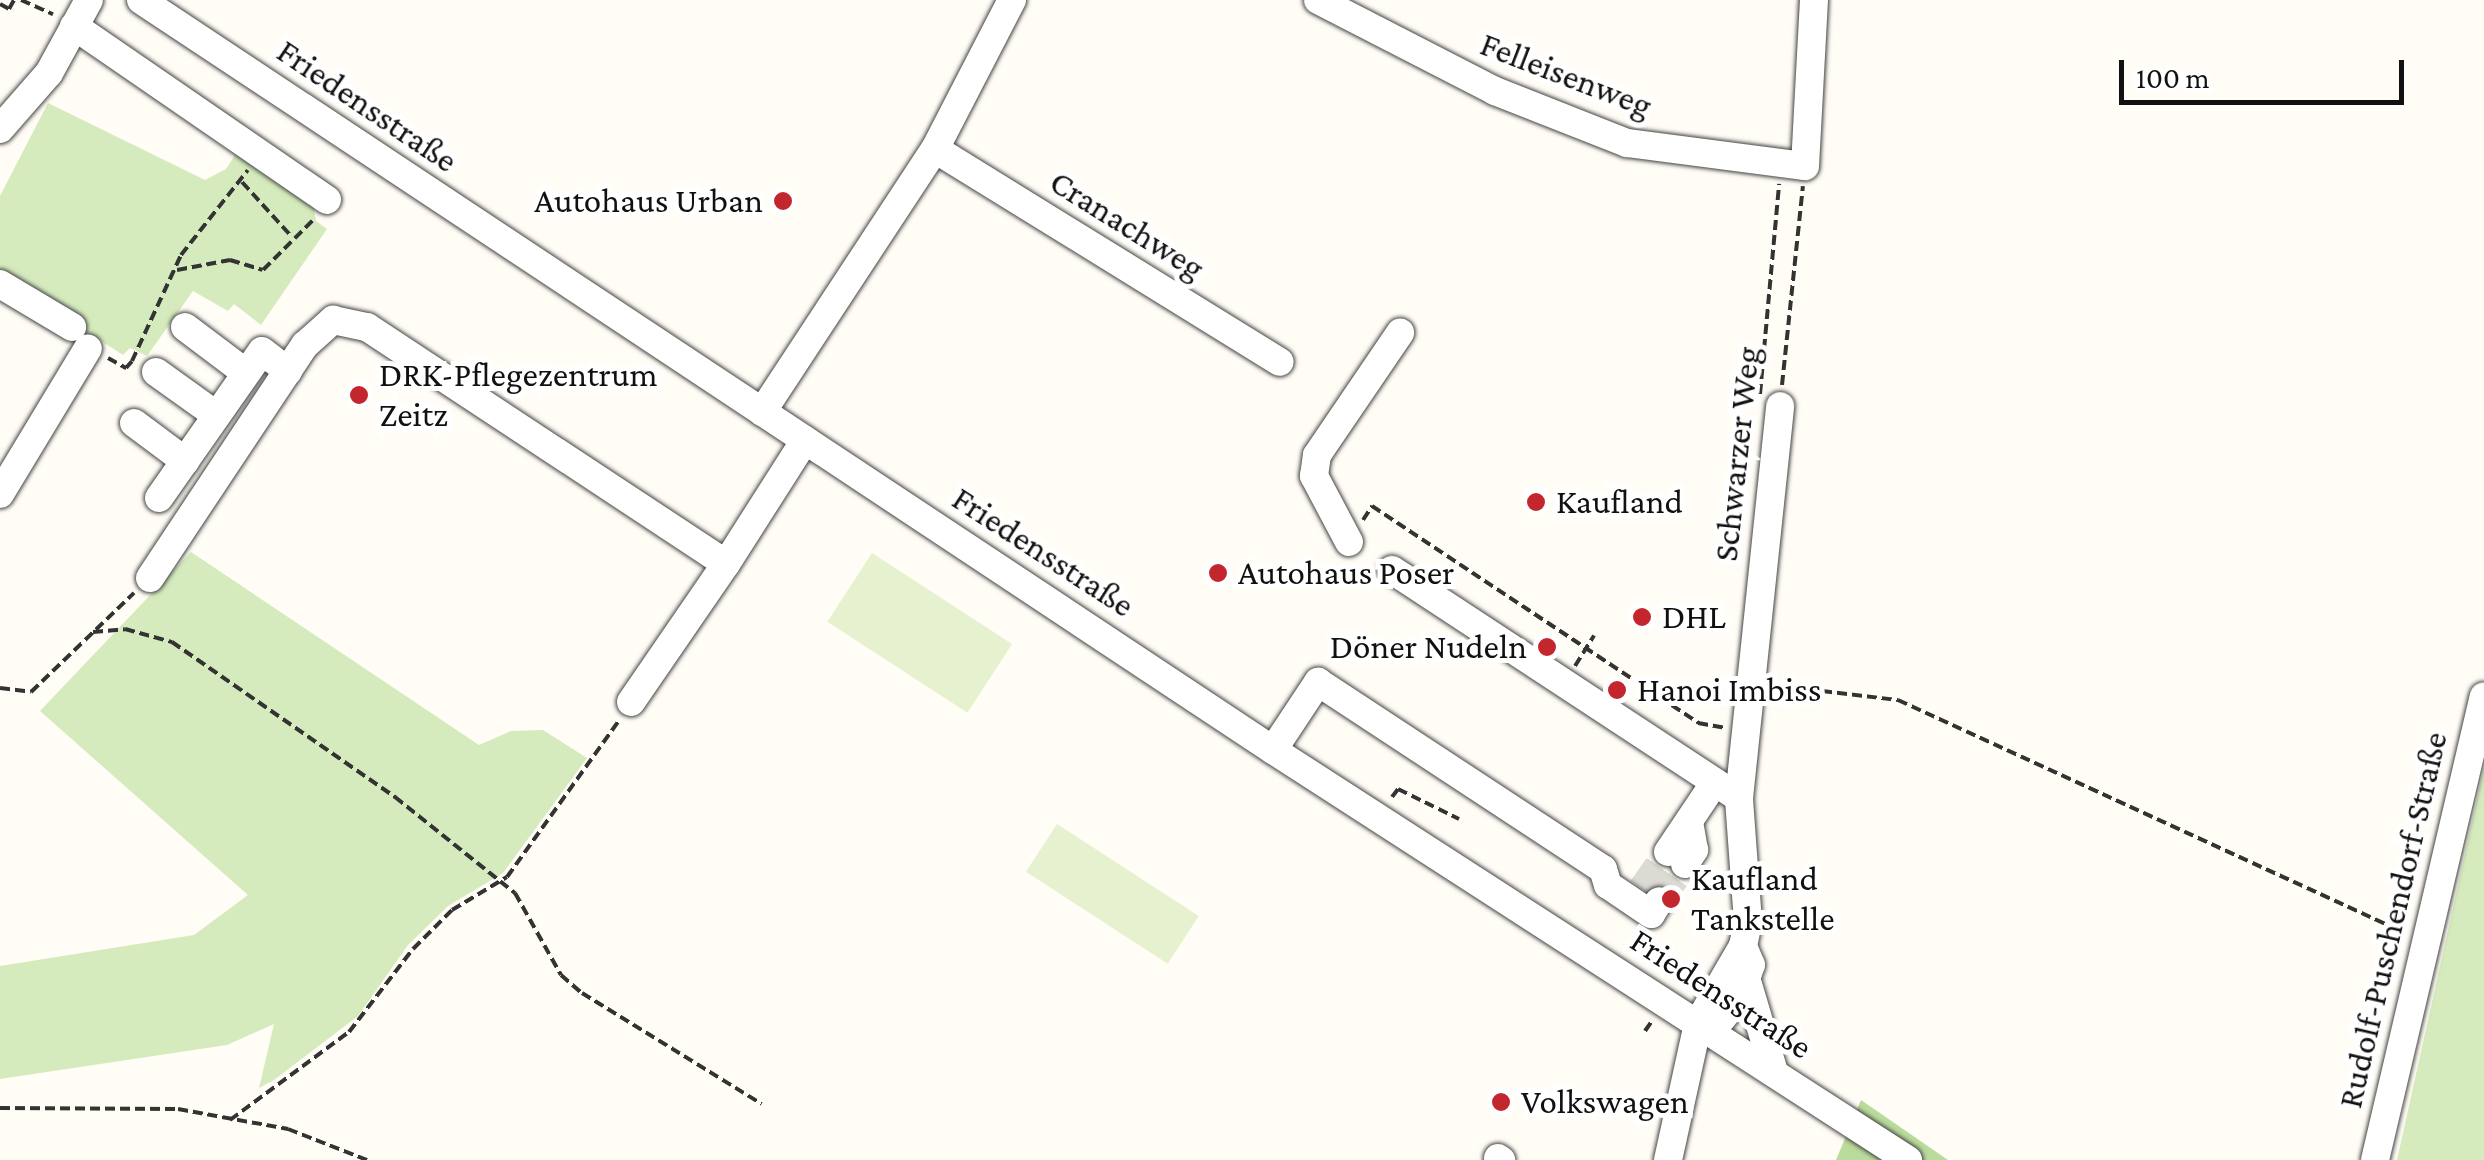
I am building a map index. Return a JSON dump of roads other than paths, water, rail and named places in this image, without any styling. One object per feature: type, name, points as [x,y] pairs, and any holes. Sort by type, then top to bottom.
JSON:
[{"type":"street","points":[[0,129],[49,72],[89,0]]},
{"type":"street","name":"Friedensstraße","points":[[140,0],[1273,750],[1908,1160]]},
{"type":"street","points":[[762,412],[935,149],[1012,0]]},
{"type":"street","name":"Felleisenweg","points":[[1318,0],[1478,83],[1592,130],[1649,148],[1793,165],[1814,0]]},
{"type":"street","points":[[74,26],[327,200]]},
{"type":"street","name":"Cranachweg","points":[[935,149],[1280,362]]},
{"type":"street","points":[[0,284],[80,337],[0,494]]},
{"type":"street","points":[[150,578],[288,370],[322,326],[345,318],[358,322],[726,564]]},
{"type":"street","points":[[185,327],[246,373]]},
{"type":"street","points":[[1349,542],[1314,476],[1317,455],[1400,333]]},
{"type":"street","points":[[158,498],[262,351],[288,370]]},
{"type":"street","points":[[156,372],[216,415]]},
{"type":"street","name":"Schwarzer Weg","points":[[1668,1160],[1698,1022],[1743,946],[1748,904],[1727,790],[1770,402]]},
{"type":"street","points":[[134,423],[185,460]]},
{"type":"street","points":[[631,702],[805,440]]},
{"type":"street","points":[[1392,570],[1727,790],[1688,821],[1676,858]]},
{"type":"street","points":[[1273,750],[1318,682],[1603,869],[1608,885],[1645,898]]},
{"type":"street","name":"Rudolf-Puschendorf-Straße","points":[[2375,1160],[2484,696]]},
{"type":"street","points":[[1698,1022],[1722,1018],[1748,981],[1751,964],[1743,946]]},
{"type":"street","points":[[1748,981],[1774,1072]]},
{"type":"tunnel","points":[[1642,889],[1668,852]]},
{"type":"tunnel","points":[[1659,901],[1685,864]]},
{"type":"place","name":"Autohaus Urban","points":[[783,201]]},
{"type":"place","name":"DRK-Pflegezentrum Zeitz","points":[[359,395]]},
{"type":"place","name":"Kaufland","points":[[1536,502]]},
{"type":"place","name":"Autohaus Poser","points":[[1218,573]]},
{"type":"place","name":"DHL","points":[[1642,617]]},
{"type":"place","name":"Döner Nudeln","points":[[1547,647]]},
{"type":"place","name":"Hanoi Imbiss","points":[[1617,690]]},
{"type":"place","name":"Kaufland Tankstelle","points":[[1671,899]]},
{"type":"place","name":"Volkswagen","points":[[1501,1102]]}]
